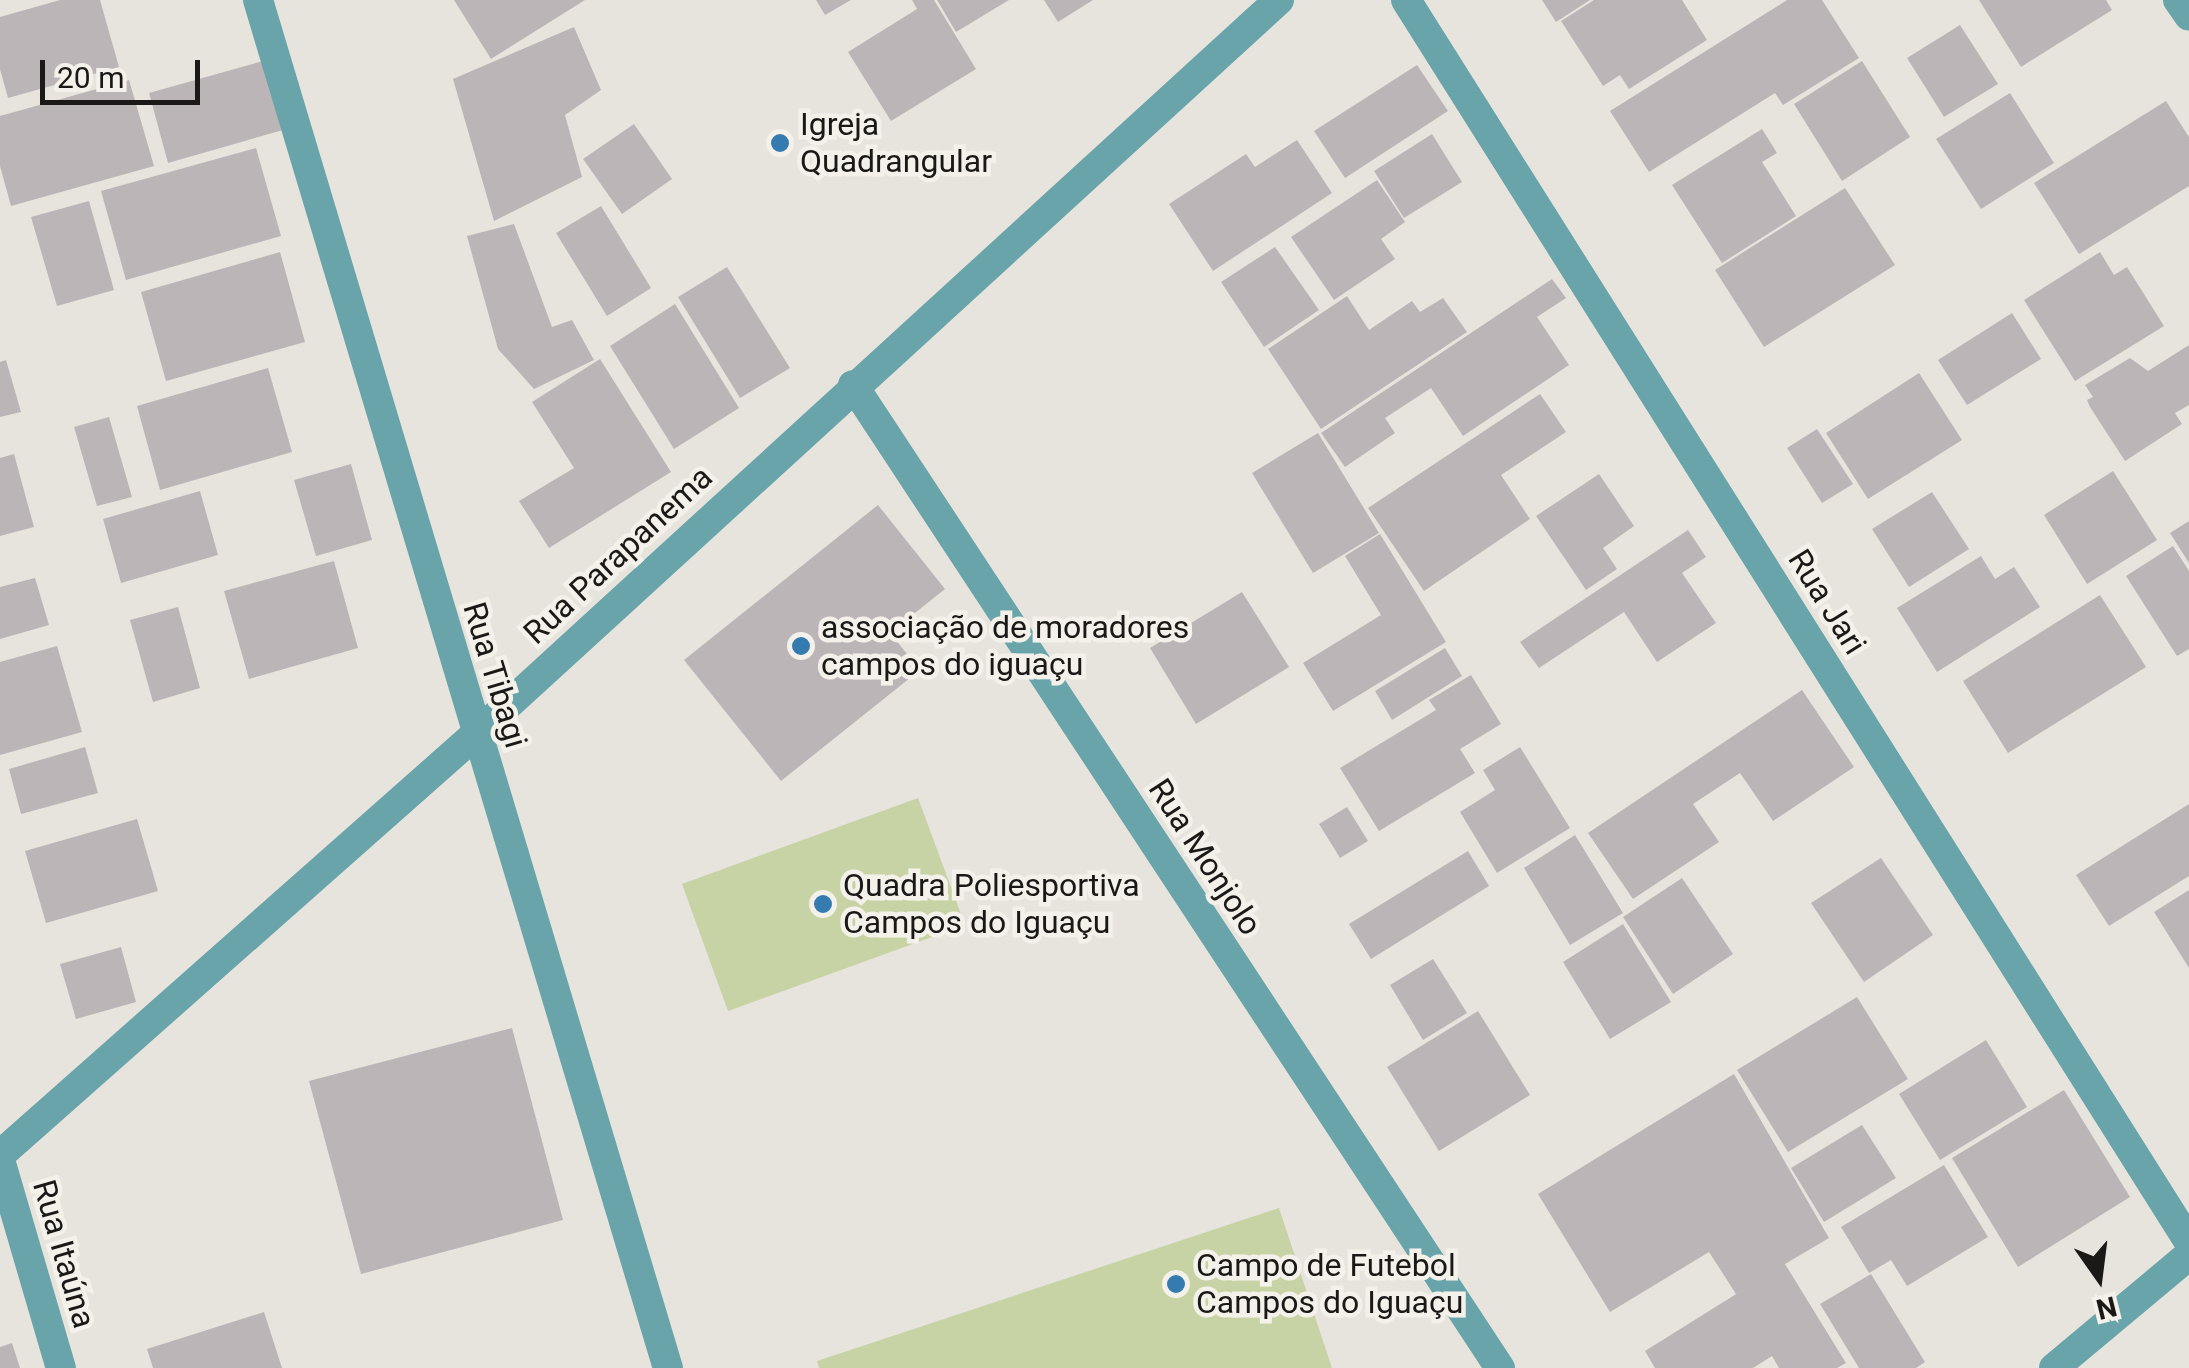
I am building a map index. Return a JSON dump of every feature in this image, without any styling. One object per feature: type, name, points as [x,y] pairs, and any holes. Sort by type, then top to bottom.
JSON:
[{"type":"street","name":"Rua Tibagi","points":[[258,0],[668,1368]]},
{"type":"street","name":"Rua Parapanema","points":[[0,1158],[476,734],[853,385],[1279,0]]},
{"type":"street","name":"Rua Jari","points":[[1406,0],[2189,1242]]},
{"type":"street","points":[[2178,0],[2189,16]]},
{"type":"street","name":"Rua Monjolo","points":[[853,385],[1500,1368]]},
{"type":"street","name":"Rua Itaúna","points":[[0,1158],[61,1368]]},
{"type":"street","points":[[2054,1368],[2189,1255]]},
{"type":"green space","name":"Quadra Poliesportiva Campos do Iguaçu","points":[[918,798],[965,925],[728,1011],[682,884]]},
{"type":"green space","name":"Campo de Futebol Campos do Iguaçu","points":[[1279,1208],[1332,1368],[819,1368],[817,1361]]},
{"type":"building","points":[[60,0],[100,0],[119,67],[8,98],[0,69],[0,17]]},
{"type":"building","points":[[454,0],[585,0],[491,59]]},
{"type":"building","points":[[816,0],[851,0],[825,15]]},
{"type":"building","points":[[912,0],[934,0],[976,69],[891,121],[848,52],[917,9]]},
{"type":"building","points":[[937,0],[1009,0],[956,32]]},
{"type":"building","points":[[1044,0],[1093,0],[1058,22]]},
{"type":"building","points":[[1542,0],[1590,0],[1556,22]]},
{"type":"building","points":[[1594,0],[1682,0],[1707,40],[1629,89],[1620,75],[1603,86],[1561,21]]},
{"type":"building","points":[[1787,0],[1822,0],[1859,58],[1783,105],[1775,93],[1649,172],[1610,111]]},
{"type":"building","points":[[1979,0],[2106,0],[2112,10],[2021,67]]},
{"type":"building","points":[[1960,25],[1998,84],[1944,117],[1907,58]]},
{"type":"building","points":[[574,27],[601,90],[565,115],[582,177],[494,221],[453,79]]},
{"type":"building","points":[[270,59],[290,128],[168,163],[149,93]]},
{"type":"building","points":[[1862,61],[1910,137],[1842,181],[1794,104]]},
{"type":"building","points":[[1417,65],[1448,111],[1345,178],[1314,131]]},
{"type":"building","points":[[129,80],[154,166],[11,206],[0,166],[0,116]]},
{"type":"building","points":[[2010,93],[2054,163],[1981,209],[1936,139]]},
{"type":"building","points":[[2166,101],[2189,137],[2189,186],[2079,254],[2034,183]]},
{"type":"building","points":[[634,124],[672,179],[622,214],[583,159]]},
{"type":"building","points":[[1762,129],[1777,153],[1762,162],[1796,216],[1722,263],[1672,185]]},
{"type":"building","points":[[1432,134],[1462,182],[1404,218],[1374,171]]},
{"type":"building","points":[[1297,140],[1332,193],[1213,271],[1169,204],[1246,154],[1255,167]]},
{"type":"building","points":[[256,148],[281,236],[126,280],[101,191]]},
{"type":"building","points":[[1377,180],[1405,222],[1381,239],[1395,259],[1334,300],[1291,237]]},
{"type":"building","points":[[1845,188],[1895,265],[1764,347],[1715,270]]},
{"type":"building","points":[[89,201],[114,290],[57,306],[31,217]]},
{"type":"building","points":[[601,206],[651,288],[607,316],[556,233]]},
{"type":"building","points":[[514,224],[552,327],[572,320],[594,360],[534,389],[498,349],[467,236]]},
{"type":"building","points":[[1275,247],[1319,310],[1264,347],[1221,282]]},
{"type":"building","points":[[280,252],[305,342],[166,381],[141,292]]},
{"type":"building","points":[[2100,252],[2114,275],[2127,267],[2164,326],[2075,381],[2024,300]]},
{"type":"building","points":[[727,267],[790,368],[740,398],[678,297]]},
{"type":"building","points":[[1552,279],[1566,298],[1537,317],[1569,365],[1463,436],[1431,388],[1385,418],[1395,433],[1345,467],[1321,433]]},
{"type":"building","points":[[1347,296],[1369,330],[1412,301],[1420,312],[1443,298],[1467,332],[1321,429],[1268,349]]},
{"type":"building","points":[[675,304],[739,408],[674,449],[610,346]]},
{"type":"building","points":[[2012,313],[2041,359],[1967,405],[1938,360]]},
{"type":"building","points":[[2189,345],[2189,405],[2175,413],[2182,424],[2125,461],[2090,407],[2087,400],[2093,397],[2085,385],[2130,358],[2148,371]]},
{"type":"building","points":[[600,359],[671,472],[549,548],[519,501],[574,468],[532,402]]},
{"type":"building","points":[[6,360],[21,412],[0,417],[0,362]]},
{"type":"building","points":[[268,368],[292,452],[160,490],[137,406]]},
{"type":"building","points":[[1919,373],[1962,440],[1868,499],[1826,433]]},
{"type":"building","points":[[1540,394],[1566,432],[1501,475],[1530,519],[1424,591],[1368,508]]},
{"type":"building","points":[[109,417],[132,497],[97,506],[74,427]]},
{"type":"building","points":[[1817,429],[1853,484],[1822,503],[1787,448]]},
{"type":"building","points":[[1318,433],[1379,533],[1313,573],[1252,473]]},
{"type":"building","points":[[14,454],[34,527],[0,536],[0,458]]},
{"type":"building","points":[[351,464],[372,540],[316,556],[294,480]]},
{"type":"building","points":[[2113,471],[2157,540],[2087,584],[2044,515]]},
{"type":"building","points":[[1599,474],[1634,526],[1603,548],[1617,569],[1586,590],[1536,516]]},
{"type":"building","points":[[200,491],[218,555],[121,583],[103,519]]},
{"type":"building","points":[[1932,492],[1969,549],[1909,587],[1872,529]]},
{"type":"building","name":"associação de moradores campos do iguaçu","points":[[878,505],[945,589],[890,633],[920,670],[781,781],[684,660]]},
{"type":"building","points":[[2189,521],[2189,563],[2170,533]]},
{"type":"building","points":[[1688,530],[1706,557],[1682,573],[1716,623],[1657,662],[1624,612],[1539,668],[1520,642]]},
{"type":"building","points":[[1380,534],[1446,642],[1333,711],[1303,663],[1381,615],[1345,556]]},
{"type":"building","points":[[2173,546],[2189,571],[2189,649],[2177,656],[2126,576]]},
{"type":"building","points":[[1981,556],[1995,579],[2014,567],[2040,607],[1937,672],[1897,608]]},
{"type":"building","points":[[334,561],[358,648],[249,679],[224,591]]},
{"type":"building","points":[[35,578],[49,625],[0,639],[0,587]]},
{"type":"building","points":[[1242,592],[1289,667],[1196,724],[1150,648]]},
{"type":"building","points":[[2100,595],[2146,667],[2008,753],[1963,681]]},
{"type":"building","points":[[178,607],[200,688],[153,702],[130,620]]},
{"type":"building","points":[[57,646],[82,732],[0,755],[0,662]]},
{"type":"building","points":[[1445,648],[1462,676],[1392,720],[1375,691]]},
{"type":"building","points":[[1471,675],[1501,724],[1460,749],[1475,773],[1379,831],[1340,768],[1436,710],[1429,700]]},
{"type":"building","points":[[1802,690],[1854,767],[1773,821],[1740,773],[1693,804],[1719,842],[1633,899],[1588,833]]},
{"type":"building","points":[[85,747],[98,793],[21,814],[9,769]]},
{"type":"building","points":[[1520,747],[1570,828],[1497,873],[1460,812],[1495,790],[1483,770]]},
{"type":"building","points":[[2189,804],[2189,876],[2109,926],[2076,875]]},
{"type":"building","points":[[1347,807],[1368,841],[1340,858],[1319,824]]},
{"type":"building","points":[[137,819],[158,891],[46,923],[25,851]]},
{"type":"building","points":[[1575,835],[1623,913],[1570,945],[1524,868]]},
{"type":"building","points":[[1468,851],[1489,886],[1371,959],[1349,924]]},
{"type":"building","points":[[1881,858],[1933,935],[1864,982],[1811,903]]},
{"type":"building","points":[[1682,878],[1733,954],[1673,994],[1623,917]]},
{"type":"building","points":[[2189,890],[2189,968],[2154,912]]},
{"type":"building","points":[[1623,924],[1671,1002],[1610,1039],[1563,962]]},
{"type":"building","points":[[121,947],[136,1002],[76,1019],[60,964]]},
{"type":"building","points":[[1433,959],[1467,1013],[1423,1040],[1390,985]]},
{"type":"building","points":[[1857,997],[1908,1079],[1788,1152],[1737,1070]]},
{"type":"building","points":[[1478,1011],[1530,1095],[1439,1151],[1387,1067]]},
{"type":"building","points":[[512,1028],[563,1220],[361,1274],[309,1081]]},
{"type":"building","points":[[1986,1040],[2027,1107],[1940,1160],[1899,1094]]},
{"type":"building","points":[[1734,1074],[1829,1238],[1785,1264],[1846,1363],[1837,1368],[1779,1368],[1772,1356],[1753,1368],[1655,1368],[1645,1351],[1749,1286],[1736,1294],[1709,1252],[1610,1312],[1538,1194]]},
{"type":"building","points":[[2064,1090],[2130,1197],[2018,1267],[1952,1158]]},
{"type":"building","points":[[1862,1125],[1896,1178],[1824,1222],[1791,1168]]},
{"type":"building","points":[[1944,1165],[1988,1237],[1907,1286],[1891,1260],[1869,1273],[1841,1227]]},
{"type":"building","points":[[1871,1274],[1925,1362],[1916,1368],[1859,1368],[1820,1304]]},
{"type":"building","points":[[264,1312],[282,1368],[153,1368],[147,1349]]},
{"type":"building","points":[[12,1343],[20,1368],[0,1368],[0,1347]]},
{"type":"place","name":"Igreja Quadrangular","points":[[780,143]]},
{"type":"place","name":"associação de moradores campos do iguaçu","points":[[801,646]]},
{"type":"place","name":"Quadra Poliesportiva Campos do Iguaçu","points":[[823,904]]},
{"type":"place","name":"Campo de Futebol Campos do Iguaçu","points":[[1176,1284]]}]
